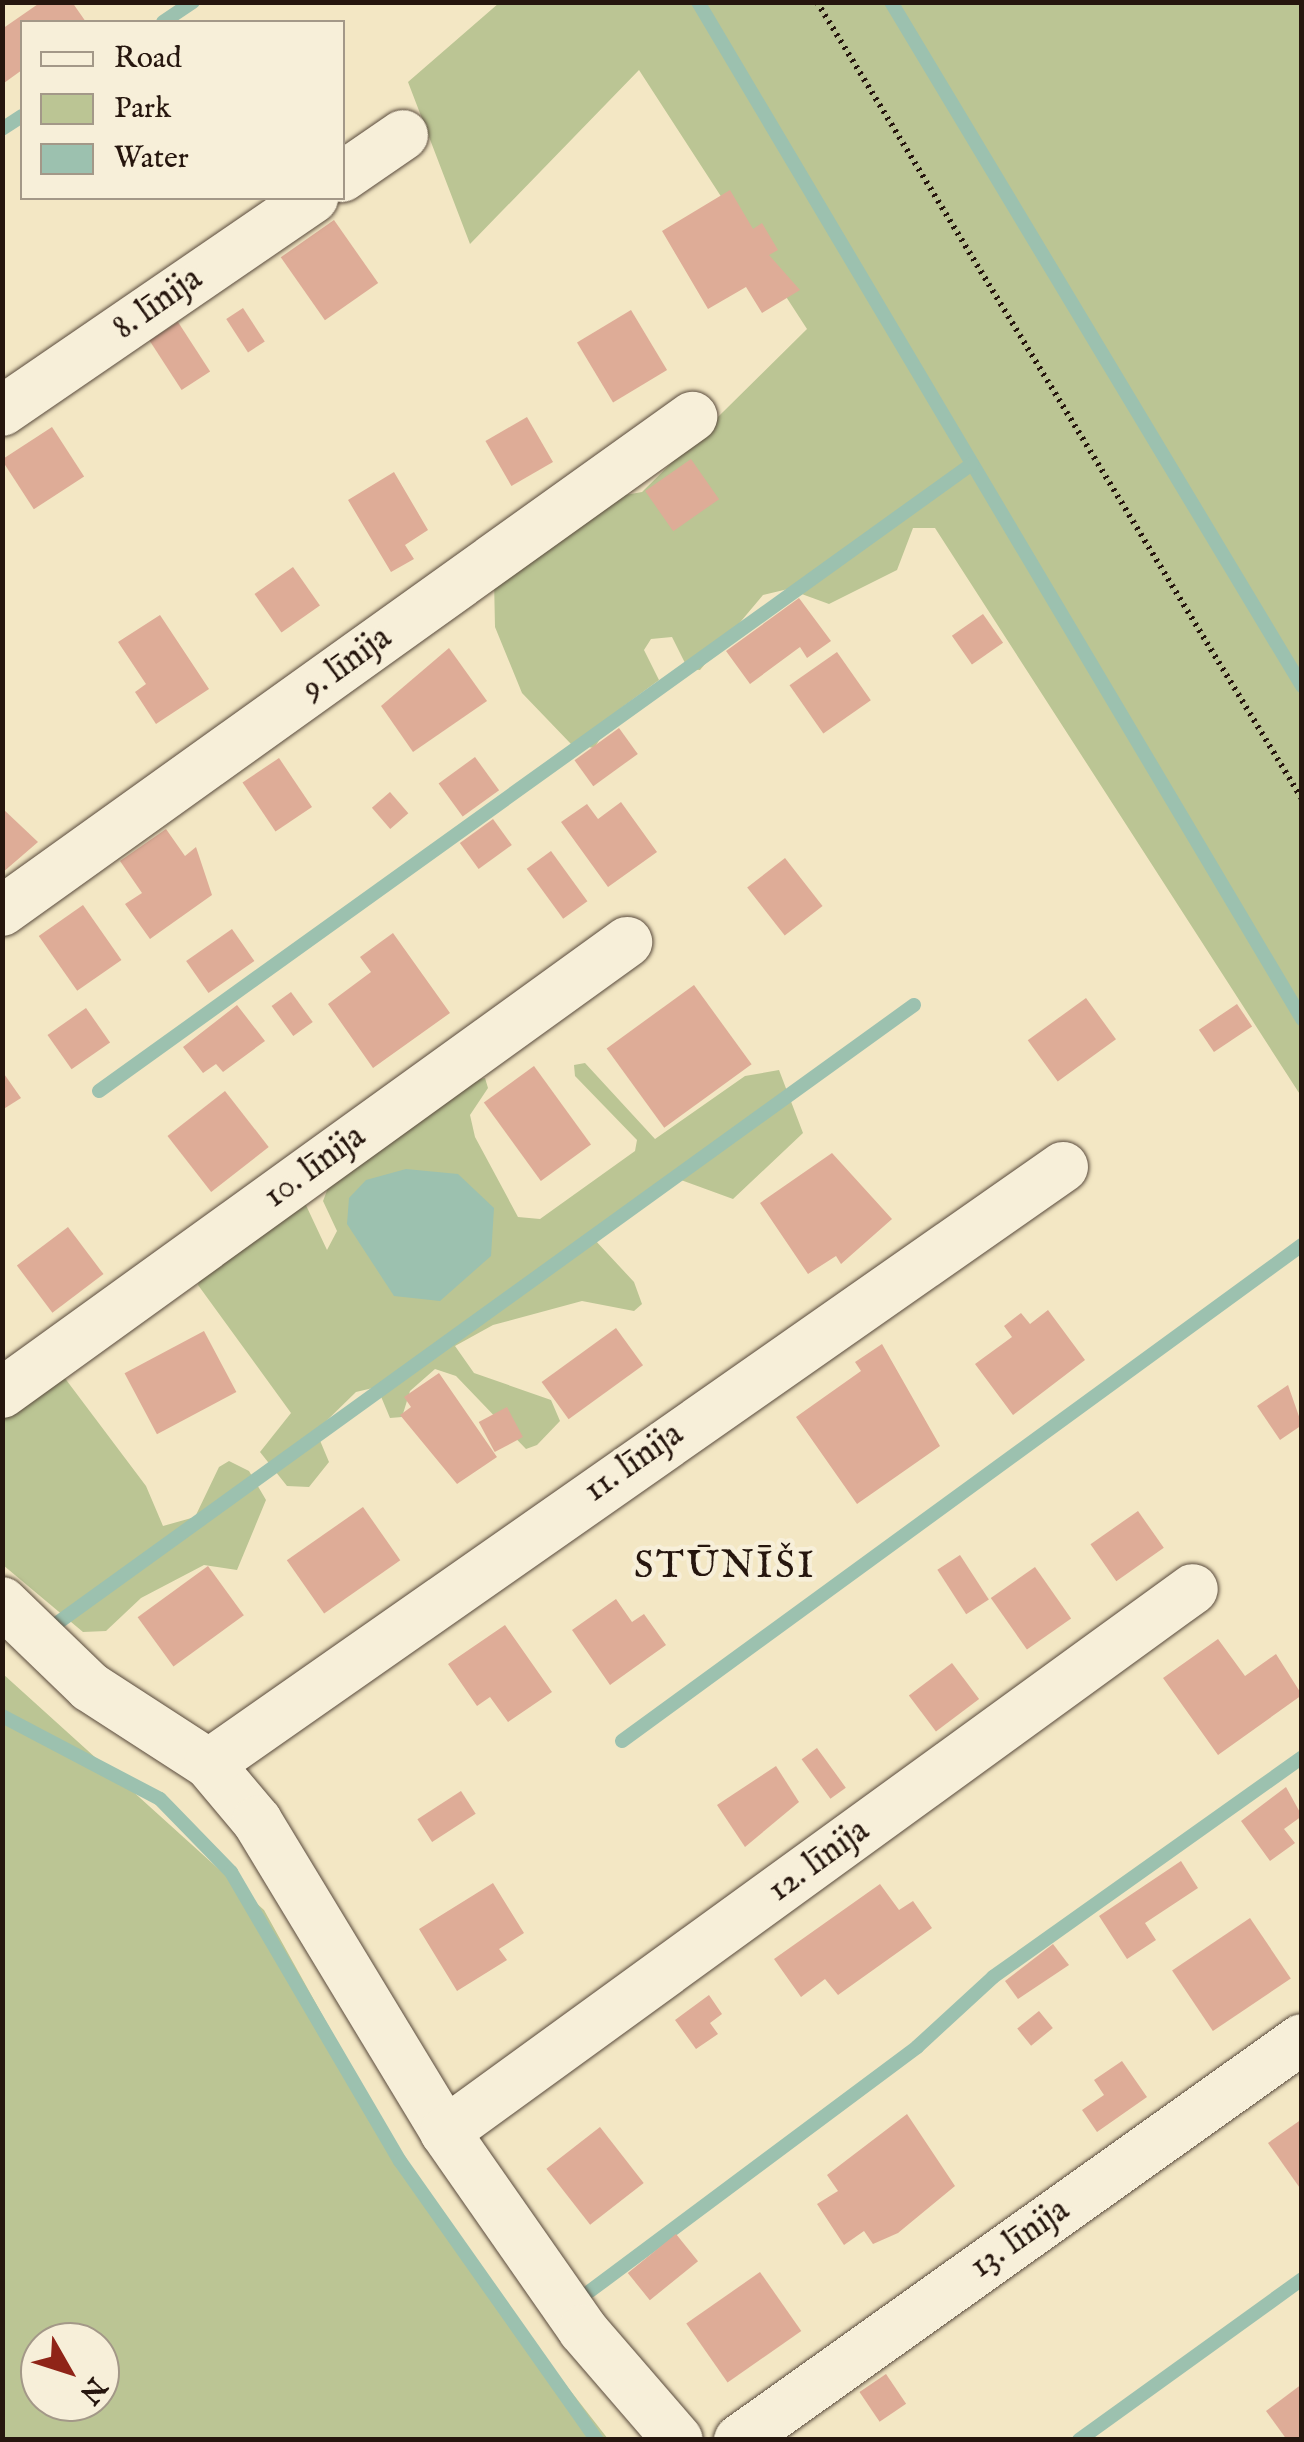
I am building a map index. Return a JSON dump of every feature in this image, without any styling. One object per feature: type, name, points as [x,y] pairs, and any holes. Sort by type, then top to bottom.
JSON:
[{"type":"street","points":[[345,175],[403,136]]},
{"type":"street","name":"8. līnija","points":[[2,411],[310,200]]},
{"type":"street","name":"9. līnija","points":[[2,910],[692,417]]},
{"type":"street","name":"10. līnija","points":[[2,1393],[628,942]]},
{"type":"street","name":"11. līnija","points":[[209,1764],[1063,1167]]},
{"type":"street","name":"12. līnija","points":[[445,2132],[1193,1589]]},
{"type":"street","points":[[2,1602],[90,1688],[209,1764],[257,1821],[445,2132],[583,2330],[678,2440]]},
{"type":"street","name":"13. līnija","points":[[739,2440],[1302,2039]]},
{"type":"path","points":[[817,2],[1302,799]]},
{"type":"green space","points":[[499,3],[1301,3],[1301,1096],[935,528],[913,528],[897,570],[829,604],[788,589],[763,595],[700,670],[688,669],[672,637],[651,639],[644,650],[659,680],[621,708],[594,748],[571,744],[522,693],[495,627],[494,580],[620,496],[642,492],[807,329],[639,70],[470,244],[408,82]]},
{"type":"green space","points":[[585,1063],[655,1139],[745,1076],[779,1070],[803,1133],[733,1199],[670,1176],[594,1239],[634,1282],[642,1304],[634,1311],[582,1301],[493,1325],[455,1346],[474,1373],[551,1400],[560,1421],[537,1445],[526,1449],[456,1376],[435,1369],[410,1391],[402,1417],[390,1418],[377,1387],[356,1392],[316,1431],[329,1462],[309,1487],[287,1486],[260,1452],[291,1413],[198,1285],[201,1274],[304,1201],[327,1250],[337,1231],[323,1201],[336,1167],[461,1083],[485,1078],[488,1088],[470,1115],[475,1137],[518,1217],[540,1219],[635,1151],[637,1140],[575,1076],[574,1065]]},
{"type":"green space","points":[[64,1377],[146,1486],[163,1526],[195,1517],[219,1467],[229,1461],[249,1471],[266,1500],[237,1570],[204,1565],[141,1598],[106,1631],[83,1632],[3,1565],[3,1405]]},
{"type":"green space","points":[[3,1674],[264,1910],[433,2214],[608,2439],[3,2439]]},
{"type":"water","points":[[406,1169],[458,1174],[494,1208],[491,1256],[440,1301],[394,1296],[347,1224],[349,1198],[366,1180]]},
{"type":"building","points":[[41,2],[72,2],[85,20],[20,20],[20,71],[4,83],[2,29]]},
{"type":"building","points":[[730,190],[753,229],[762,223],[778,250],[769,255],[800,290],[762,313],[746,287],[708,309],[662,231]]},
{"type":"building","points":[[334,220],[378,283],[325,320],[281,257]]},
{"type":"building","points":[[243,308],[265,342],[248,352],[226,319]]},
{"type":"building","points":[[631,310],[667,370],[613,402],[577,342]]},
{"type":"building","points":[[178,322],[210,371],[182,390],[149,341]]},
{"type":"building","points":[[527,417],[553,462],[511,486],[485,441]]},
{"type":"building","points":[[52,427],[84,476],[34,509],[2,459]]},
{"type":"building","points":[[691,459],[719,499],[673,531],[645,491]]},
{"type":"building","points":[[394,472],[428,530],[405,545],[414,559],[391,572],[348,500]]},
{"type":"building","points":[[293,567],[320,606],[281,632],[254,594]]},
{"type":"building","points":[[799,598],[831,641],[807,658],[800,647],[750,684],[726,651]]},
{"type":"building","points":[[983,614],[1003,643],[972,664],[952,636]]},
{"type":"building","points":[[160,615],[209,689],[156,724],[135,692],[146,684],[118,642]]},
{"type":"building","points":[[449,648],[487,701],[413,752],[381,706]]},
{"type":"building","points":[[837,652],[871,700],[823,734],[789,685]]},
{"type":"building","points":[[619,728],[638,754],[593,786],[575,760]]},
{"type":"building","points":[[475,757],[499,790],[463,817],[439,783]]},
{"type":"building","points":[[279,758],[312,807],[276,832],[243,783]]},
{"type":"building","points":[[390,792],[408,813],[390,829],[372,808]]},
{"type":"building","points":[[621,802],[657,852],[608,887],[561,822],[587,804],[598,819]]},
{"type":"building","points":[[2,808],[38,842],[2,873]]},
{"type":"building","points":[[493,819],[512,845],[479,869],[460,843]]},
{"type":"building","points":[[166,829],[185,856],[196,847],[212,895],[150,939],[125,904],[142,893],[120,861]]},
{"type":"building","points":[[551,851],[587,901],[563,919],[527,869]]},
{"type":"building","points":[[785,858],[823,906],[785,936],[747,888]]},
{"type":"building","points":[[83,905],[121,960],[77,991],[39,936]]},
{"type":"building","points":[[232,929],[254,961],[208,993],[186,961]]},
{"type":"building","points":[[393,933],[450,1013],[373,1068],[328,1004],[371,972],[360,957]]},
{"type":"building","points":[[694,985],[752,1064],[664,1128],[607,1048]]},
{"type":"building","points":[[291,992],[313,1022],[293,1036],[272,1006]]},
{"type":"building","points":[[1086,998],[1116,1039],[1058,1082],[1028,1040]]},
{"type":"building","points":[[1237,1004],[1252,1026],[1214,1052],[1199,1030]]},
{"type":"building","points":[[237,1005],[265,1041],[223,1072],[216,1064],[203,1073],[183,1047]]},
{"type":"building","points":[[86,1008],[110,1042],[72,1069],[47,1035]]},
{"type":"building","points":[[534,1066],[591,1144],[541,1181],[484,1102]]},
{"type":"building","points":[[2,1071],[21,1098],[2,1110]]},
{"type":"building","points":[[225,1091],[269,1147],[211,1192],[167,1136]]},
{"type":"building","points":[[832,1153],[892,1219],[841,1264],[836,1256],[808,1274],[760,1203]]},
{"type":"building","points":[[68,1227],[104,1274],[52,1313],[17,1266]]},
{"type":"building","points":[[1048,1310],[1085,1360],[1013,1415],[975,1364],[1012,1337],[1004,1326],[1021,1313],[1030,1324]]},
{"type":"building","points":[[616,1328],[643,1365],[569,1419],[542,1382]]},
{"type":"building","points":[[204,1331],[236,1392],[157,1434],[125,1373]]},
{"type":"building","points":[[882,1344],[940,1446],[857,1504],[796,1417],[861,1371],[855,1362]]},
{"type":"building","points":[[439,1373],[497,1457],[457,1484],[400,1415],[411,1407],[404,1397]]},
{"type":"building","points":[[1288,1385],[1302,1425],[1280,1440],[1257,1406]]},
{"type":"building","points":[[507,1407],[523,1437],[495,1452],[479,1422]]},
{"type":"building","points":[[363,1507],[400,1560],[324,1614],[287,1560]]},
{"type":"building","points":[[1138,1511],[1164,1548],[1116,1581],[1090,1544]]},
{"type":"building","points":[[960,1555],[989,1599],[966,1614],[937,1570]]},
{"type":"building","points":[[208,1566],[244,1615],[173,1666],[138,1617]]},
{"type":"building","points":[[1035,1567],[1071,1619],[1027,1650],[991,1598]]},
{"type":"building","points":[[616,1599],[632,1622],[644,1614],[666,1645],[610,1685],[572,1630]]},
{"type":"building","points":[[505,1625],[552,1692],[508,1722],[490,1697],[477,1706],[448,1664]]},
{"type":"building","points":[[1218,1639],[1245,1676],[1276,1654],[1302,1695],[1218,1755],[1163,1678]]},
{"type":"building","points":[[952,1663],[979,1699],[936,1731],[909,1695]]},
{"type":"building","points":[[817,1748],[846,1788],[830,1799],[802,1759]]},
{"type":"building","points":[[776,1766],[799,1802],[745,1847],[717,1805]]},
{"type":"building","points":[[1286,1787],[1302,1816],[1284,1829],[1295,1843],[1270,1861],[1241,1821]]},
{"type":"building","points":[[461,1791],[476,1814],[432,1842],[417,1819]]},
{"type":"building","points":[[1181,1861],[1198,1888],[1145,1923],[1156,1940],[1127,1959],[1099,1916]]},
{"type":"building","points":[[493,1883],[524,1933],[499,1949],[507,1960],[457,1991],[419,1929]]},
{"type":"building","points":[[880,1884],[899,1910],[913,1901],[932,1928],[838,1995],[825,1979],[801,1997],[774,1959]]},
{"type":"building","points":[[1250,1918],[1291,1979],[1213,2031],[1172,1971]]},
{"type":"building","points":[[1053,1944],[1069,1965],[1018,1999],[1005,1981]]},
{"type":"building","points":[[709,1995],[722,2014],[710,2023],[718,2034],[696,2049],[675,2020]]},
{"type":"building","points":[[1039,2011],[1053,2028],[1031,2046],[1017,2029]]},
{"type":"building","points":[[1122,2061],[1147,2097],[1097,2132],[1082,2110],[1104,2095],[1094,2080]]},
{"type":"building","points":[[907,2114],[955,2186],[898,2233],[873,2244],[864,2231],[844,2245],[817,2204],[838,2191],[827,2175]]},
{"type":"building","points":[[1302,2119],[1302,2191],[1268,2143]]},
{"type":"building","points":[[600,2127],[644,2183],[590,2225],[546,2169]]},
{"type":"building","points":[[676,2234],[698,2261],[650,2300],[628,2273]]},
{"type":"building","points":[[760,2272],[801,2331],[728,2383],[686,2324]]},
{"type":"building","points":[[886,2374],[906,2404],[880,2422],[859,2392]]},
{"type":"building","points":[[1302,2384],[1302,2440],[1287,2440],[1266,2411]]},
{"type":"waterway","points":[[166,20],[193,2]]},
{"type":"waterway","points":[[698,2],[1302,1019]]},
{"type":"waterway","points":[[891,2],[1302,686]]},
{"type":"waterway","points":[[2,129],[20,117]]},
{"type":"waterway","points":[[99,1091],[972,464]]},
{"type":"waterway","points":[[56,1624],[914,1005]]},
{"type":"waterway","points":[[622,1741],[1302,1245]]},
{"type":"waterway","points":[[2,1716],[160,1799],[231,1872],[400,2161],[597,2440]]},
{"type":"waterway","points":[[590,2291],[917,2047],[993,1977],[1302,1757]]},
{"type":"waterway","points":[[1079,2440],[1302,2279]]},
{"type":"district","name":"STŪNĪŠI","points":[[725,1568]]}]
